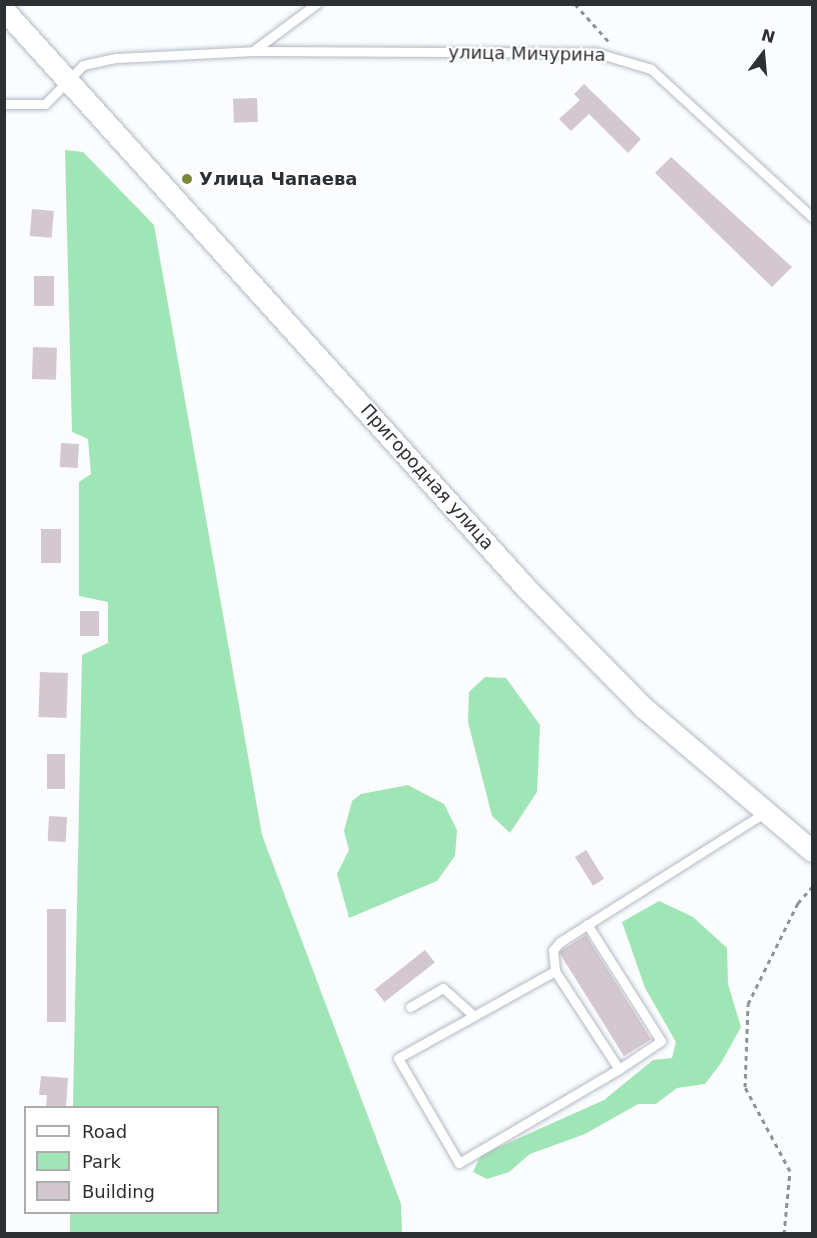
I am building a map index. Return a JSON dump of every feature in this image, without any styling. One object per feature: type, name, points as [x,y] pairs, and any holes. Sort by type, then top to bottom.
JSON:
[{"type":"street","points":[[4,10],[67,78]]},
{"type":"street","name":"Пригородная улица","points":[[67,78],[526,588],[644,708],[813,851]]},
{"type":"lane","points":[[253,51],[316,4]]},
{"type":"lane","name":"улица Мичурина","points":[[67,78],[83,65],[117,58],[253,51],[623,57],[651,69],[813,217]]},
{"type":"lane","points":[[4,104],[45,104],[67,78]]},
{"type":"lane","points":[[619,1069],[555,970],[553,950],[587,924],[766,812]]},
{"type":"lane","points":[[555,970],[398,1058],[459,1163],[619,1069],[661,1041],[587,924]]},
{"type":"lane","points":[[410,1007],[443,988],[474,1016]]},
{"type":"path","points":[[575,4],[623,57]]},
{"type":"path","points":[[784,1233],[790,1171],[745,1087],[748,1004],[798,903],[813,886]]},
{"type":"green space","points":[[65,150],[83,152],[154,225],[262,835],[401,1204],[402,1233],[70,1233],[70,1214],[219,1214],[219,1106],[73,1106],[82,655],[108,643],[108,602],[79,596],[79,482],[91,474],[88,439],[72,432]]},
{"type":"green space","points":[[485,677],[506,678],[540,725],[537,792],[510,833],[492,816],[468,722],[469,692]]},
{"type":"green space","points":[[408,785],[444,804],[457,830],[455,856],[437,881],[349,918],[337,874],[349,850],[344,831],[352,801],[361,794]]},
{"type":"green space","points":[[659,901],[693,917],[727,948],[728,984],[741,1027],[721,1063],[705,1084],[677,1088],[656,1104],[638,1104],[585,1134],[530,1154],[509,1172],[487,1179],[473,1172],[481,1155],[604,1100],[653,1060],[672,1058],[676,1042],[645,988],[622,922]]},
{"type":"building","points":[[584,84],[641,139],[628,153],[589,114],[571,131],[559,119],[580,100],[574,94]]},
{"type":"building","points":[[257,98],[258,122],[234,123],[233,99]]},
{"type":"building","points":[[671,157],[792,267],[772,287],[655,173]]},
{"type":"building","points":[[32,209],[54,211],[52,238],[30,236]]},
{"type":"building","points":[[34,276],[54,276],[54,306],[34,306]]},
{"type":"building","points":[[33,347],[57,348],[56,380],[32,379]]},
{"type":"building","points":[[61,443],[79,444],[78,468],[60,467]]},
{"type":"building","points":[[41,529],[61,529],[61,563],[41,563]]},
{"type":"building","points":[[80,611],[99,611],[99,636],[80,636]]},
{"type":"building","points":[[40,672],[68,673],[66,718],[38,717]]},
{"type":"building","points":[[47,754],[65,754],[65,789],[47,789]]},
{"type":"building","points":[[49,816],[67,817],[66,842],[48,841]]},
{"type":"building","points":[[586,850],[604,879],[593,886],[575,857]]},
{"type":"building","points":[[47,909],[66,909],[66,1022],[47,1022]]},
{"type":"building","points":[[586,935],[651,1039],[624,1056],[559,952]]},
{"type":"building","points":[[425,950],[435,963],[384,1002],[375,989]]},
{"type":"building","points":[[41,1076],[68,1078],[66,1106],[46,1106],[47,1095],[39,1095]]},
{"type":"place","name":"Улица Чапаева","points":[[187,179]]}]
